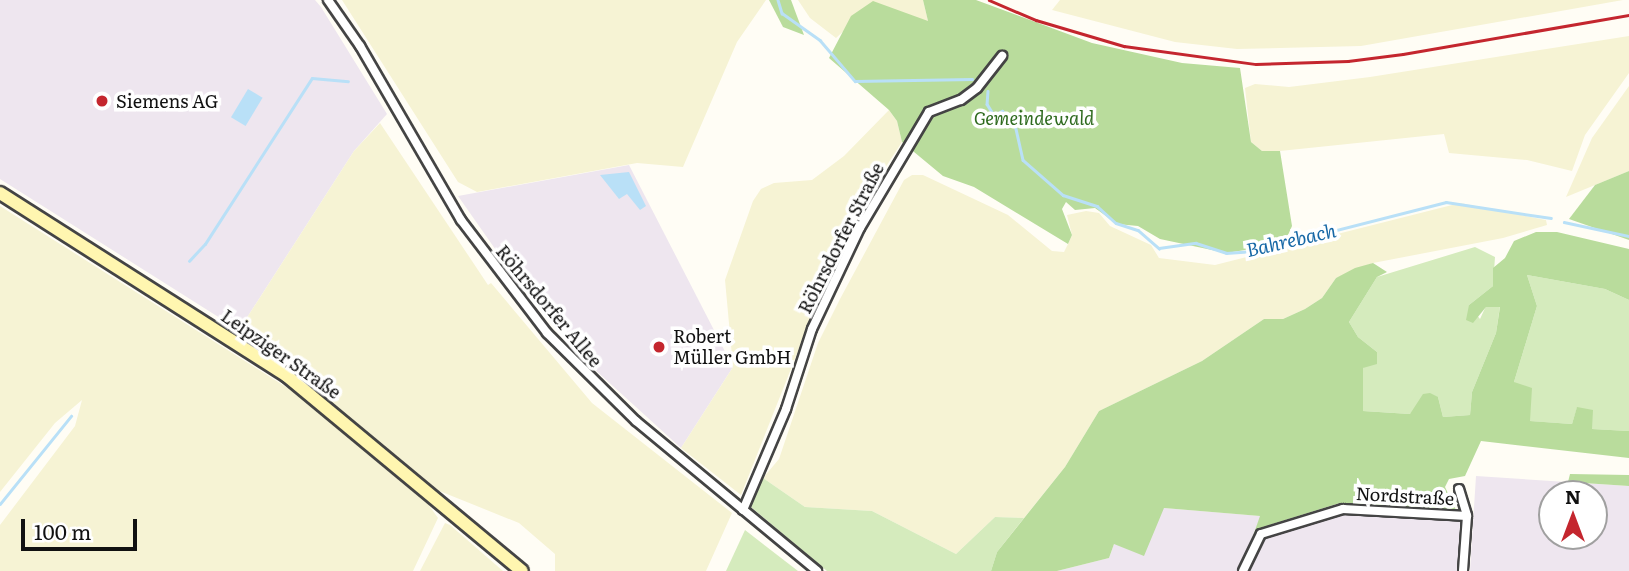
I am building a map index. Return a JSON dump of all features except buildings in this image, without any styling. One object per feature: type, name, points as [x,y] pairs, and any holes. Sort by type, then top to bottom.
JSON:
[{"type":"main road","name":"Leipziger Straße","points":[[0,193],[287,376],[522,571]]},
{"type":"street","name":"Röhrsdorfer Allee","points":[[328,0],[360,46],[461,220],[547,333],[610,398],[817,571]]},
{"type":"street","name":"Röhrsdorfer Straße","points":[[743,510],[786,409],[812,329],[860,228],[929,112],[961,100],[977,88],[1002,56]]},
{"type":"street","name":"Nordstraße","points":[[1459,489],[1467,516],[1463,571]]},
{"type":"street","name":"Nordstraße","points":[[1243,571],[1261,534],[1343,509],[1467,516]]},
{"type":"shaded area","points":[[0,0],[315,0],[321,7],[387,114],[354,151],[239,330],[0,179]]},
{"type":"shaded area","points":[[342,0],[766,0],[737,42],[683,167],[637,163],[477,192],[458,182]]},
{"type":"shaded area","points":[[798,0],[923,0],[928,21],[849,26],[836,38],[810,18]]},
{"type":"shaded area","points":[[1060,0],[1623,0],[1361,46],[1237,49],[1175,42],[1052,10]]},
{"type":"shaded area","points":[[1629,36],[1629,73],[1585,135],[1572,171],[1527,160],[1449,153],[1444,134],[1280,151],[1262,151],[1251,142],[1245,88],[1255,84],[1289,87],[1370,77]]},
{"type":"shaded area","points":[[1629,86],[1629,171],[1566,197],[1592,138]]},
{"type":"shaded area","points":[[889,110],[897,121],[902,142],[848,225],[741,495],[681,448],[733,367],[725,280],[753,201],[761,189],[774,183],[812,180],[844,156]]},
{"type":"shaded area","points":[[380,123],[488,285],[491,283],[592,403],[732,513],[706,571],[555,571],[555,554],[519,523],[437,490],[239,330],[354,151]]},
{"type":"shaded area","name":"Robert Müller GmbH","points":[[629,165],[733,367],[681,448],[592,367],[512,273],[458,196]]},
{"type":"shaded area","points":[[912,175],[923,175],[1008,215],[1052,251],[1064,252],[1072,235],[1067,215],[1086,211],[1099,213],[1110,226],[1151,245],[1159,258],[1215,265],[1460,203],[1546,220],[1547,225],[1503,238],[1373,263],[1336,278],[1322,298],[1305,309],[1283,319],[1264,319],[1202,361],[1099,411],[1065,467],[1024,518],[995,517],[956,554],[872,511],[805,507],[763,478],[779,459],[818,343],[904,180]]},
{"type":"shaded area","points":[[0,206],[305,399],[428,504],[438,518],[413,571],[0,571],[0,525],[75,426],[82,400],[55,423],[0,492]]},
{"type":"shaded area","points":[[1476,476],[1538,480],[1538,550],[1608,550],[1608,485],[1629,486],[1629,571],[1470,571]]},
{"type":"shaded area","points":[[1164,508],[1261,516],[1238,571],[1057,571],[1109,558],[1114,544]]},
{"type":"shaded area","points":[[1345,511],[1460,519],[1459,571],[1248,571],[1267,536]]},
{"type":"shaded area","points":[[445,523],[450,525],[503,571],[420,571]]},
{"type":"green space","points":[[769,0],[791,0],[804,35],[783,27]]},
{"type":"green space","name":"Gemeindewald","points":[[923,0],[976,0],[1092,43],[1182,63],[1240,68],[1251,142],[1262,151],[1280,151],[1292,226],[1284,244],[1226,253],[1160,239],[1138,226],[1117,224],[1095,208],[1075,210],[1066,202],[1062,209],[1072,235],[1068,244],[974,187],[943,176],[902,142],[897,121],[889,110],[829,58],[851,16],[873,1],[928,21]]},
{"type":"green space","points":[[1629,171],[1629,240],[1569,219],[1595,185]]},
{"type":"green space","points":[[1536,232],[1557,232],[1629,249],[1629,300],[1605,289],[1527,275],[1537,306],[1514,382],[1532,388],[1530,421],[1572,424],[1577,407],[1593,410],[1592,429],[1629,431],[1629,458],[1481,441],[1465,476],[1449,479],[1445,487],[1456,510],[1340,503],[1263,527],[1253,536],[1260,516],[1164,508],[1144,556],[1114,544],[1109,558],[1057,571],[991,571],[997,552],[1065,467],[1099,411],[1202,361],[1264,319],[1283,319],[1305,309],[1322,298],[1336,278],[1355,268],[1373,263],[1387,272],[1377,277],[1349,322],[1358,337],[1377,352],[1377,364],[1363,368],[1363,411],[1410,414],[1423,394],[1430,393],[1438,397],[1443,417],[1470,415],[1472,392],[1496,333],[1500,307],[1486,307],[1473,323],[1466,320],[1469,305],[1493,286],[1493,268],[1505,258],[1514,241]]},
{"type":"green space","points":[[1475,247],[1495,257],[1493,286],[1469,305],[1480,319],[1486,306],[1500,306],[1496,333],[1472,392],[1470,415],[1443,417],[1438,397],[1410,414],[1363,411],[1363,368],[1377,352],[1358,337],[1349,322],[1377,277]]},
{"type":"green space","points":[[1527,275],[1605,289],[1629,300],[1629,431],[1591,429],[1577,408],[1572,424],[1529,421],[1514,382],[1537,306]]},
{"type":"green space","points":[[1570,474],[1629,475],[1629,486],[1608,485],[1608,480],[1568,480]]},
{"type":"green space","points":[[763,478],[805,507],[872,511],[956,554],[995,517],[1024,518],[997,552],[991,571],[827,571],[751,507]]},
{"type":"green space","points":[[745,530],[798,571],[726,571]]},
{"type":"water","points":[[248,89],[263,98],[246,126],[231,117]]},
{"type":"water","points":[[629,172],[646,206],[640,210],[627,194],[619,199],[600,175]]},
{"type":"waterway","name":"Bahrebach","points":[[778,0],[782,13],[820,40],[855,81],[972,79]]},
{"type":"waterway","points":[[189,261],[205,244],[312,78],[348,81]]},
{"type":"waterway","name":"Bahrebach","points":[[988,91],[987,104],[994,115],[1002,111],[1014,120],[1023,160],[1063,195],[1097,206],[1116,223],[1138,230],[1159,248],[1196,243],[1226,253],[1254,251],[1446,202],[1551,218]]},
{"type":"waterway","name":"Bahrebach","points":[[1564,222],[1629,236]]},
{"type":"waterway","points":[[0,504],[71,416]]},
{"type":"railway","points":[[989,0],[1036,20],[1124,46],[1256,64],[1348,61],[1403,54],[1629,15]]},
{"type":"place","name":"Siemens AG","points":[[102,101]]},
{"type":"place","name":"Robert Müller GmbH","points":[[659,347]]}]
